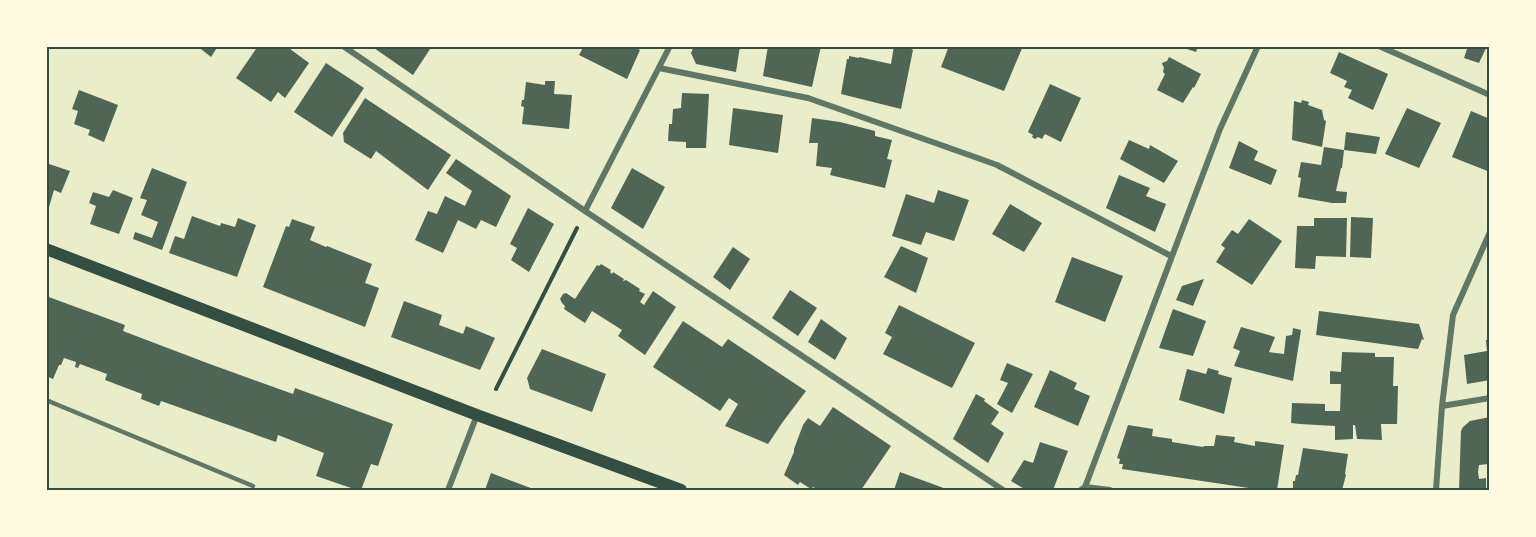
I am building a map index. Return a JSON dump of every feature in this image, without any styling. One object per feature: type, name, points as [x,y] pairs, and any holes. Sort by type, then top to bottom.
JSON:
[{"type":"main road","points":[[46,249],[477,415],[681,490]]},
{"type":"street","points":[[343,46],[585,211],[1003,490]]},
{"type":"street","points":[[585,211],[670,46]]},
{"type":"street","points":[[1110,490],[1083,489],[1220,129],[1258,46]]},
{"type":"street","points":[[1379,46],[1490,95]]},
{"type":"street","points":[[659,68],[808,98],[997,165],[1171,256]]},
{"type":"street","points":[[1436,490],[1442,406],[1453,315],[1490,232]]},
{"type":"street","points":[[1442,406],[1490,398]]},
{"type":"street","points":[[448,490],[477,415]]},
{"type":"lane","points":[[46,400],[253,486]]},
{"type":"path","points":[[496,389],[585,211]]},
{"type":"building","points":[[197,46],[218,46],[211,57]]},
{"type":"building","points":[[258,46],[286,46],[309,63],[285,98],[278,92],[271,102],[236,78]]},
{"type":"building","points":[[371,46],[432,46],[413,75]]},
{"type":"building","points":[[584,46],[632,46],[640,50],[627,79],[579,55]]},
{"type":"building","points":[[694,46],[740,46],[736,72],[696,64],[691,53]]},
{"type":"building","points":[[768,46],[821,46],[812,87],[763,76]]},
{"type":"building","points":[[894,46],[906,46],[913,50],[901,109],[841,94],[849,56],[891,64]]},
{"type":"building","points":[[949,46],[1023,46],[1004,91],[941,67]]},
{"type":"building","points":[[1178,46],[1198,46],[1196,52]]},
{"type":"building","points":[[1468,46],[1487,46],[1479,63],[1464,58]]},
{"type":"building","points":[[1339,52],[1388,74],[1373,110],[1348,98],[1352,90],[1344,87],[1347,81],[1330,73]]},
{"type":"building","points":[[1169,57],[1201,74],[1183,103],[1157,90],[1165,74],[1162,63]]},
{"type":"building","points":[[326,63],[364,88],[332,137],[294,112]]},
{"type":"building","points":[[545,81],[555,81],[554,94],[572,95],[569,129],[522,124],[524,107],[521,106],[526,82],[545,85]]},
{"type":"building","points":[[1050,84],[1081,98],[1061,142],[1045,134],[1042,139],[1038,137],[1035,139],[1028,132]]},
{"type":"building","points":[[79,90],[118,105],[104,142],[88,135],[90,130],[74,124],[78,111],[72,109]]},
{"type":"building","points":[[682,93],[709,94],[706,148],[686,148],[686,142],[668,141],[673,109],[681,108]]},
{"type":"building","points":[[365,98],[451,155],[428,190],[376,151],[371,159],[344,142],[343,133]]},
{"type":"building","points":[[1302,100],[1322,110],[1326,121],[1322,147],[1292,140],[1294,101],[1301,103]]},
{"type":"building","points":[[733,108],[783,115],[778,153],[729,145]]},
{"type":"building","points":[[1407,108],[1441,123],[1419,168],[1385,154]]},
{"type":"building","points":[[1471,111],[1490,119],[1490,172],[1452,157]]},
{"type":"building","points":[[812,118],[875,131],[875,136],[892,140],[887,159],[892,160],[885,188],[830,175],[832,168],[816,166],[818,143],[809,143]]},
{"type":"building","points":[[1346,132],[1380,137],[1376,154],[1344,150]]},
{"type":"building","points":[[1129,140],[1149,149],[1150,145],[1178,161],[1164,183],[1120,159]]},
{"type":"building","points":[[1239,141],[1258,151],[1254,160],[1277,170],[1271,185],[1229,168]]},
{"type":"building","points":[[1324,147],[1344,150],[1336,191],[1347,192],[1346,203],[1298,197],[1301,162],[1321,165]]},
{"type":"building","points":[[456,159],[511,196],[496,227],[481,220],[476,229],[458,220],[443,253],[415,240],[428,211],[437,214],[445,196],[465,206],[472,191],[446,173]]},
{"type":"building","points":[[46,163],[70,171],[61,193],[54,190],[49,207],[46,206]]},
{"type":"building","points":[[152,168],[187,182],[162,250],[133,239],[135,232],[152,238],[158,222],[141,215],[147,200],[140,198]]},
{"type":"building","points":[[632,168],[665,187],[643,229],[611,208]]},
{"type":"building","points":[[1119,175],[1150,188],[1146,196],[1166,204],[1155,232],[1106,208]]},
{"type":"building","points":[[113,190],[133,198],[119,234],[90,224],[96,206],[89,203],[93,192],[109,197]]},
{"type":"building","points":[[938,190],[969,200],[954,241],[926,232],[921,245],[892,236],[906,194],[934,203]]},
{"type":"building","points":[[1010,204],[1042,223],[1024,252],[992,234]]},
{"type":"building","points":[[528,208],[554,224],[529,272],[511,260],[517,248],[510,244]]},
{"type":"building","points":[[192,216],[220,226],[221,223],[235,227],[238,218],[256,225],[237,277],[169,253],[175,236],[184,239]]},
{"type":"building","points":[[1351,217],[1373,218],[1371,258],[1350,257]]},
{"type":"building","points":[[1314,218],[1347,218],[1346,257],[1316,256],[1315,269],[1295,268],[1297,226],[1314,226]]},
{"type":"building","points":[[292,219],[315,227],[310,240],[372,264],[365,283],[379,288],[365,327],[263,287],[286,226],[289,227]]},
{"type":"building","points":[[1249,219],[1282,241],[1252,285],[1216,262],[1225,248],[1221,245],[1232,230],[1238,234]]},
{"type":"building","points":[[901,246],[928,258],[916,293],[884,277]]},
{"type":"building","points":[[733,247],[750,259],[730,290],[713,277]]},
{"type":"building","points":[[1072,257],[1123,276],[1105,322],[1055,302]]},
{"type":"building","points":[[601,264],[611,270],[612,274],[613,272],[624,279],[623,281],[626,280],[640,289],[639,291],[645,294],[640,302],[644,305],[653,291],[676,307],[645,355],[618,336],[622,330],[592,311],[585,323],[564,309],[565,306],[560,299],[563,294],[566,293],[575,299],[597,265]]},
{"type":"building","points":[[1204,279],[1193,306],[1176,300],[1182,286]]},
{"type":"building","points":[[790,290],[817,308],[798,336],[772,318]]},
{"type":"building","points":[[46,296],[125,325],[123,331],[207,363],[293,394],[295,388],[393,424],[378,466],[371,464],[361,490],[357,490],[316,476],[324,453],[278,435],[276,442],[161,401],[159,406],[141,399],[142,394],[105,380],[107,374],[80,364],[78,368],[75,367],[76,362],[64,358],[53,379],[46,376]]},
{"type":"building","points":[[404,301],[442,315],[439,325],[463,334],[466,326],[495,338],[480,370],[391,337]]},
{"type":"building","points":[[899,305],[975,343],[952,388],[883,354],[892,337],[885,333]]},
{"type":"building","points":[[1173,309],[1206,321],[1193,356],[1159,348]]},
{"type":"building","points":[[1319,311],[1419,324],[1424,340],[1422,339],[1418,349],[1316,335]]},
{"type":"building","points":[[821,319],[847,338],[835,360],[808,342]]},
{"type":"building","points":[[683,321],[722,347],[728,339],[806,391],[768,444],[725,426],[738,404],[729,398],[720,411],[653,367]]},
{"type":"building","points":[[1241,327],[1275,337],[1269,352],[1284,354],[1286,336],[1292,335],[1293,328],[1301,330],[1293,381],[1234,366],[1240,351],[1233,348]]},
{"type":"building","points":[[1486,340],[1490,340],[1490,380],[1467,384],[1464,355],[1487,351]]},
{"type":"building","points":[[542,349],[606,374],[592,412],[530,389],[527,378]]},
{"type":"building","points":[[1342,352],[1375,353],[1375,357],[1394,357],[1393,386],[1398,386],[1397,424],[1381,424],[1382,440],[1357,439],[1355,425],[1353,425],[1353,439],[1335,440],[1335,426],[1291,423],[1292,403],[1325,404],[1325,411],[1340,411],[1341,384],[1330,384],[1330,371],[1341,372]]},
{"type":"building","points":[[1007,363],[1033,374],[1012,413],[997,404],[1008,383],[1000,380]]},
{"type":"building","points":[[1208,368],[1232,378],[1224,414],[1179,400],[1187,369],[1206,374]]},
{"type":"building","points":[[1050,370],[1077,383],[1074,389],[1090,396],[1078,426],[1034,407]]},
{"type":"building","points":[[976,394],[999,412],[991,424],[1004,433],[988,463],[953,439]]},
{"type":"building","points":[[833,407],[891,446],[861,490],[818,490],[813,487],[811,489],[800,482],[798,485],[784,475],[803,425],[808,418],[820,426]]},
{"type":"building","points":[[1490,417],[1489,464],[1479,465],[1478,472],[1479,479],[1486,478],[1486,490],[1459,490],[1461,431],[1470,421]]},
{"type":"building","points":[[1128,425],[1153,429],[1152,436],[1172,439],[1172,442],[1203,447],[1214,446],[1216,435],[1235,437],[1234,442],[1255,446],[1255,441],[1284,445],[1277,490],[1262,490],[1122,469],[1123,464],[1119,464],[1120,459],[1117,458]]},
{"type":"building","points":[[1040,442],[1068,451],[1053,490],[1026,490],[1011,481],[1024,460],[1033,463]]},
{"type":"building","points":[[1303,448],[1348,454],[1342,490],[1293,490],[1293,481],[1298,475]]},
{"type":"building","points":[[900,472],[949,490],[894,490]]},
{"type":"building","points":[[491,473],[536,490],[485,490]]}]
